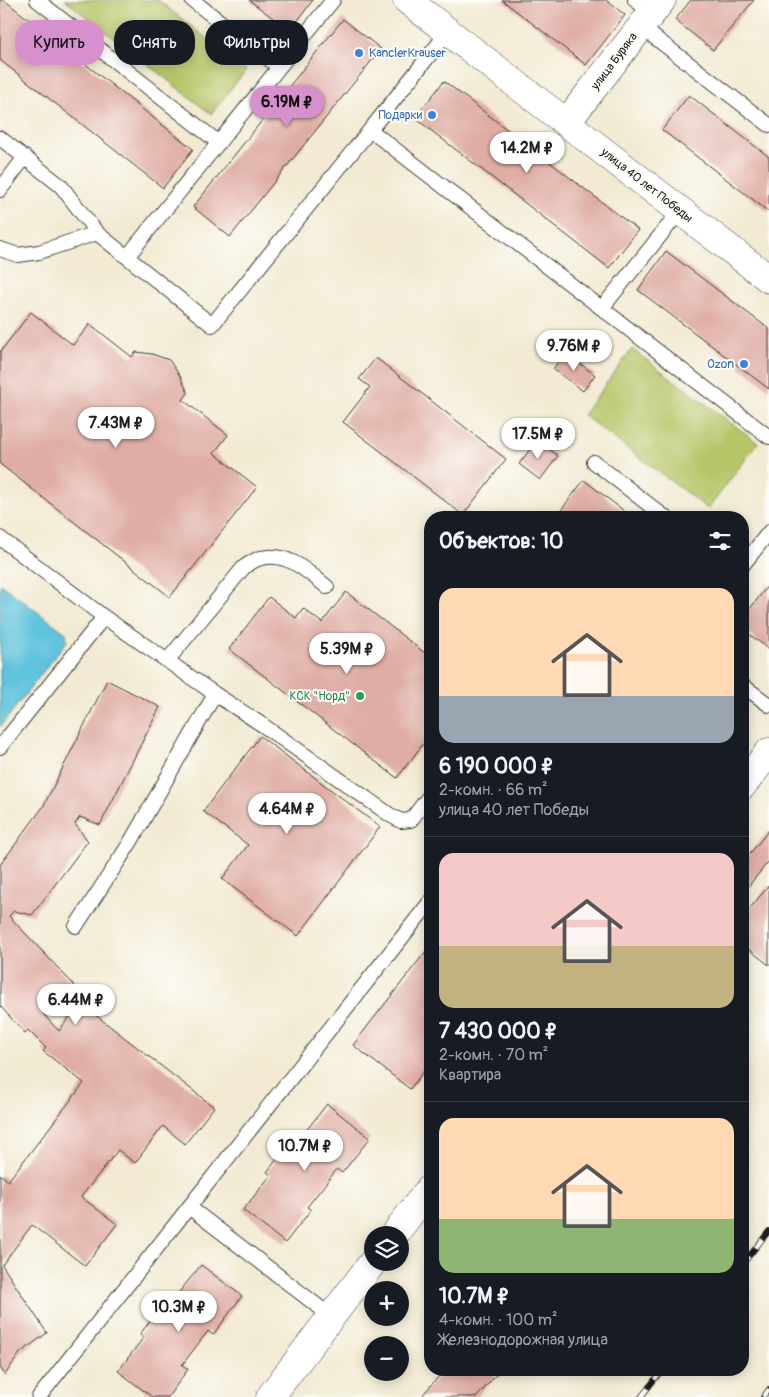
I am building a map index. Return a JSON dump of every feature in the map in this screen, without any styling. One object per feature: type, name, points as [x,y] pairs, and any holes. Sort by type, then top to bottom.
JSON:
[{"type":"street","name":"улица 40 лет Победы","points":[[407,0],[769,279]]},
{"type":"street","name":"улица Буряка","points":[[566,123],[647,10]]},
{"type":"street","points":[[749,777],[769,752]]},
{"type":"street","points":[[401,1226],[424,1196]]},
{"type":"street","points":[[270,1397],[366,1271]]},
{"type":"lane","points":[[37,0],[219,143]]},
{"type":"lane","points":[[192,0],[279,67]]},
{"type":"lane","points":[[127,257],[332,0]]},
{"type":"lane","points":[[647,10],[769,125]]},
{"type":"lane","points":[[0,138],[61,186],[97,233],[212,324],[448,32]]},
{"type":"lane","points":[[370,130],[769,437]]},
{"type":"lane","points":[[0,190],[26,158]]},
{"type":"lane","points":[[602,308],[680,210]]},
{"type":"lane","points":[[0,249],[18,254],[39,252],[97,233]]},
{"type":"lane","points":[[594,462],[657,511]]},
{"type":"lane","points":[[749,557],[769,532]]},
{"type":"lane","points":[[0,538],[104,617],[401,822],[411,820],[424,803]]},
{"type":"lane","points":[[167,661],[244,568],[260,558],[276,556],[294,562],[327,587]]},
{"type":"lane","points":[[0,747],[104,617]]},
{"type":"lane","points":[[749,690],[769,705]]},
{"type":"lane","points":[[76,926],[130,843],[215,694]]},
{"type":"lane","points":[[39,1397],[424,910]]},
{"type":"lane","points":[[190,1206],[332,1317]]},
{"type":"green space","points":[[65,0],[158,0],[183,20],[114,20],[114,38],[104,30],[104,20],[91,20]]},
{"type":"green space","points":[[195,29],[205,37],[205,65],[240,65],[246,70],[211,114],[148,65],[195,65]]},
{"type":"green space","points":[[632,349],[758,443],[708,509],[583,415]]},
{"type":"water","points":[[0,584],[66,633],[67,641],[0,727]]},
{"type":"building","points":[[0,0],[4,0],[29,20],[15,20],[15,65],[86,65],[193,149],[163,188],[0,60]]},
{"type":"building","points":[[249,0],[313,0],[298,20],[275,20]]},
{"type":"building","points":[[502,0],[606,0],[625,15],[586,65]]},
{"type":"building","points":[[691,0],[754,0],[713,50],[675,20]]},
{"type":"building","points":[[343,19],[381,49],[230,237],[193,207]]},
{"type":"building","points":[[444,81],[638,230],[609,268],[415,118]]},
{"type":"building","points":[[689,95],[769,157],[769,212],[662,130]]},
{"type":"building","points":[[666,251],[769,329],[769,389],[638,290]]},
{"type":"building","points":[[31,312],[73,345],[90,324],[132,357],[136,352],[152,354],[169,360],[180,376],[188,393],[183,400],[228,435],[214,453],[257,487],[170,597],[0,464],[0,352]]},
{"type":"building","points":[[565,352],[595,375],[583,391],[553,369]]},
{"type":"building","points":[[376,358],[506,459],[466,511],[458,511],[343,422],[370,387],[359,379]]},
{"type":"building","points":[[537,440],[558,456],[540,480],[519,464]]},
{"type":"building","points":[[584,480],[624,511],[560,511]]},
{"type":"building","points":[[769,584],[769,649],[749,634],[749,610]]},
{"type":"building","name":"КСК \"Норд\"","points":[[346,592],[424,652],[424,743],[397,778],[229,649],[269,597],[296,618],[303,608],[322,623]]},
{"type":"building","points":[[107,680],[160,707],[100,825],[80,817],[75,824],[88,841],[32,915],[14,911],[9,916],[75,986],[44,1015],[59,1031],[80,1003],[214,1107],[185,1144],[163,1126],[135,1163],[118,1150],[81,1197],[117,1224],[85,1266],[32,1225],[2,1265],[47,1333],[20,1353],[5,1375],[0,1367],[0,1174],[8,1181],[84,1083],[43,1051],[46,1048],[28,1030],[25,1033],[0,1006],[0,865],[43,807]]},
{"type":"building","points":[[260,736],[380,827],[298,936],[222,879],[248,845],[203,811]]},
{"type":"building","points":[[769,830],[769,861],[749,885],[749,854]]},
{"type":"building","points":[[769,885],[769,965],[749,949],[749,909]]},
{"type":"building","points":[[424,954],[424,1071],[410,1089],[353,1045]]},
{"type":"building","points":[[327,1104],[370,1138],[342,1173],[337,1169],[307,1207],[311,1210],[285,1243],[243,1210],[271,1175],[267,1172],[294,1138],[298,1141]]},
{"type":"building","points":[[201,1265],[242,1296],[213,1335],[208,1331],[182,1365],[188,1369],[168,1397],[152,1397],[118,1371],[144,1337],[140,1334],[168,1298],[172,1301]]},
{"type":"building","points":[[439,1376],[495,1376],[477,1397],[421,1397]]},
{"type":"railway","points":[[749,1256],[769,1231]]},
{"type":"railway","points":[[641,1397],[657,1376]]},
{"type":"railway","points":[[763,1397],[769,1389]]},
{"type":"place","name":"KanclerKrauser","points":[[359,53]]},
{"type":"place","name":"Подарки","points":[[432,115]]},
{"type":"place","name":"Ozon","points":[[744,364]]},
{"type":"place","name":"КСК \"Норд\"","points":[[360,696]]}]
